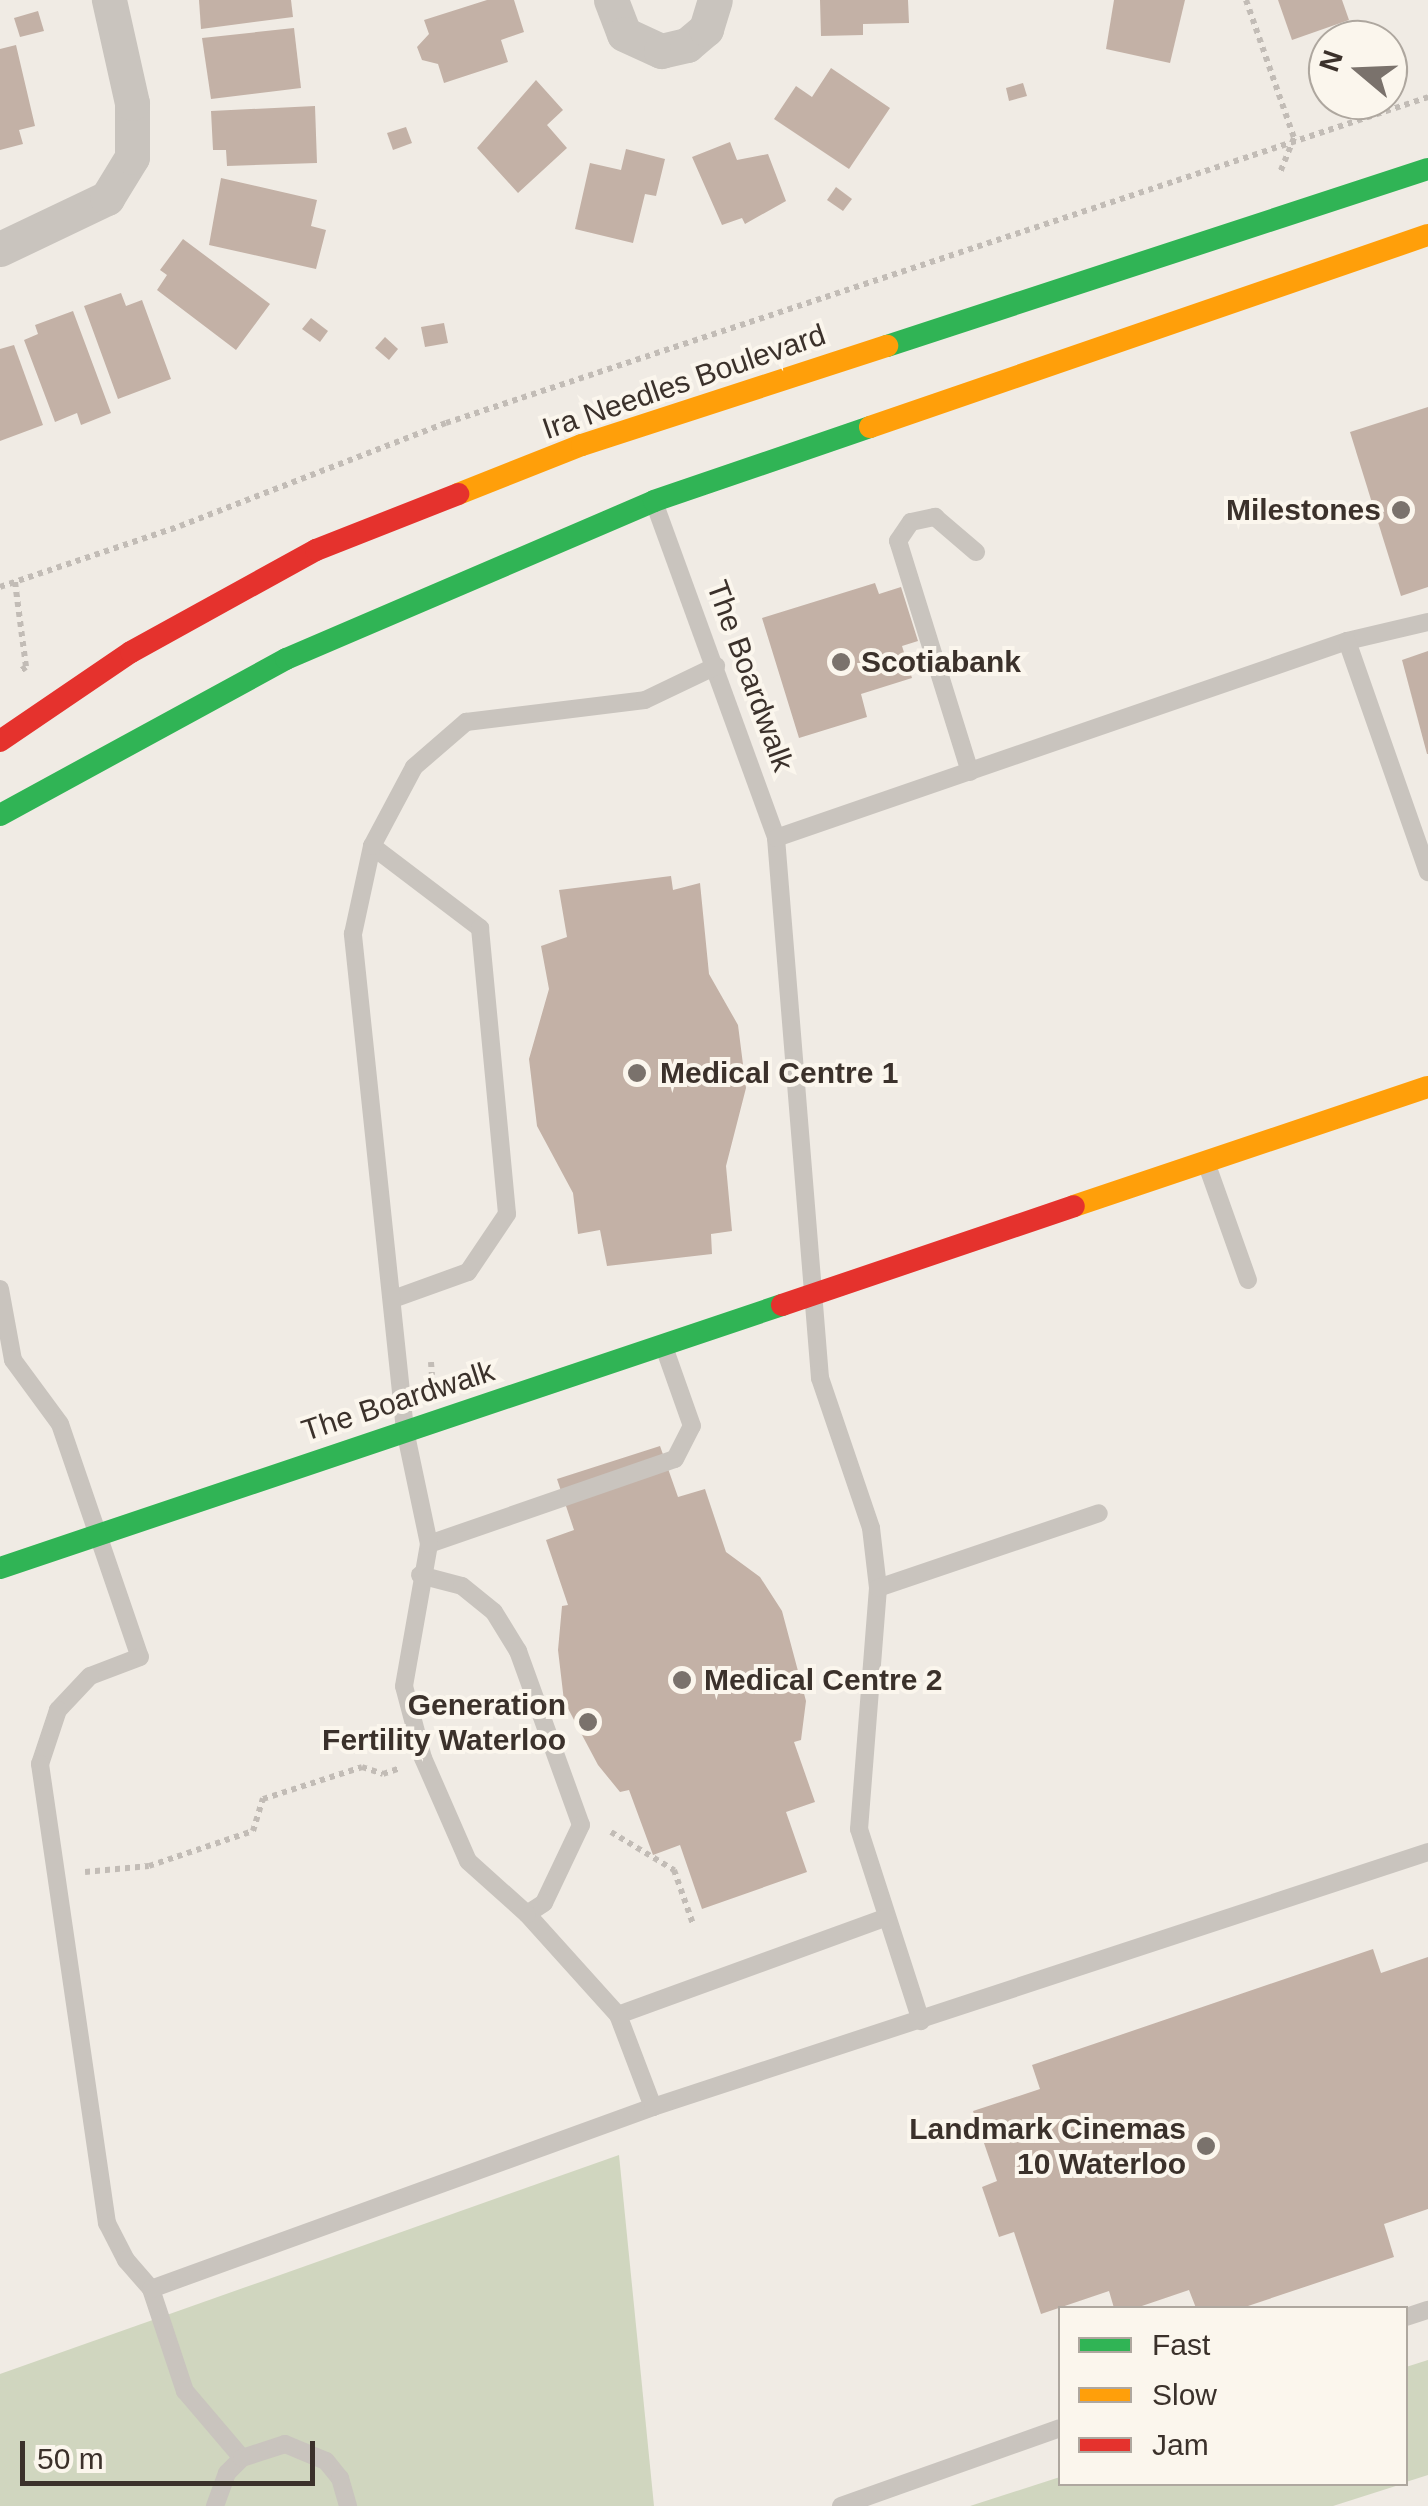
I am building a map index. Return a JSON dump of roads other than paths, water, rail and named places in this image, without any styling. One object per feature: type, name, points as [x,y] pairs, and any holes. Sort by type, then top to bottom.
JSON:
[{"type":"main road","name":"Ira Needles Boulevard","points":[[0,741],[131,652],[316,550],[582,445],[1428,169]]},
{"type":"main road","points":[[0,815],[286,659],[654,502],[1428,235]]},
{"type":"main road","name":"The Boardwalk","points":[[0,1568],[100,1530],[1428,1086]]},
{"type":"street","points":[[0,249],[106,198],[132,157],[132,103],[110,0]]},
{"type":"street","points":[[611,0],[624,34],[661,51],[687,45],[706,28],[715,0]]},
{"type":"lane","name":"The Boardwalk","points":[[654,502],[776,838],[816,1292]]},
{"type":"lane","points":[[970,772],[898,541],[912,522],[935,517],[976,552]]},
{"type":"lane","points":[[776,838],[1347,641],[1428,622]]},
{"type":"lane","points":[[1347,641],[1428,872]]},
{"type":"lane","points":[[653,2107],[618,2014],[527,1914],[468,1861],[423,1758],[404,1686],[420,1574],[429,1544],[405,1430],[352,934],[372,846],[414,767],[466,722],[645,700],[716,666]]},
{"type":"lane","points":[[372,846],[480,928],[506,1214],[468,1272],[393,1299]]},
{"type":"lane","points":[[1206,1160],[1248,1280]]},
{"type":"lane","points":[[0,1290],[13,1360],[60,1424],[100,1530],[140,1657],[90,1676],[58,1710],[40,1764],[108,2222],[126,2260],[151,2289],[185,2391],[242,2458]]},
{"type":"lane","points":[[816,1292],[820,1378],[871,1528],[878,1588],[859,1829],[921,2021]]},
{"type":"lane","points":[[429,1544],[676,1458],[692,1426],[662,1344]]},
{"type":"lane","points":[[878,1588],[1099,1513]]},
{"type":"lane","points":[[420,1574],[462,1586],[494,1612],[518,1651],[581,1825],[544,1903],[527,1914]]},
{"type":"lane","points":[[151,2289],[653,2107],[1428,1852]]},
{"type":"lane","points":[[618,2014],[885,1918]]},
{"type":"lane","points":[[841,2506],[1058,2429]]},
{"type":"lane","points":[[215,2506],[226,2473],[242,2458],[262,2448],[307,2449],[340,2478],[348,2506]]},
{"type":"place","name":"Milestones","points":[[1401,510]]},
{"type":"place","name":"Scotiabank","points":[[841,662]]},
{"type":"place","name":"Medical Centre 1","points":[[637,1073]]},
{"type":"place","name":"Medical Centre 2","points":[[682,1680]]},
{"type":"place","name":"Generation Fertility Waterloo","points":[[588,1722]]},
{"type":"place","name":"Landmark Cinemas 10 Waterloo","points":[[1206,2146]]}]
